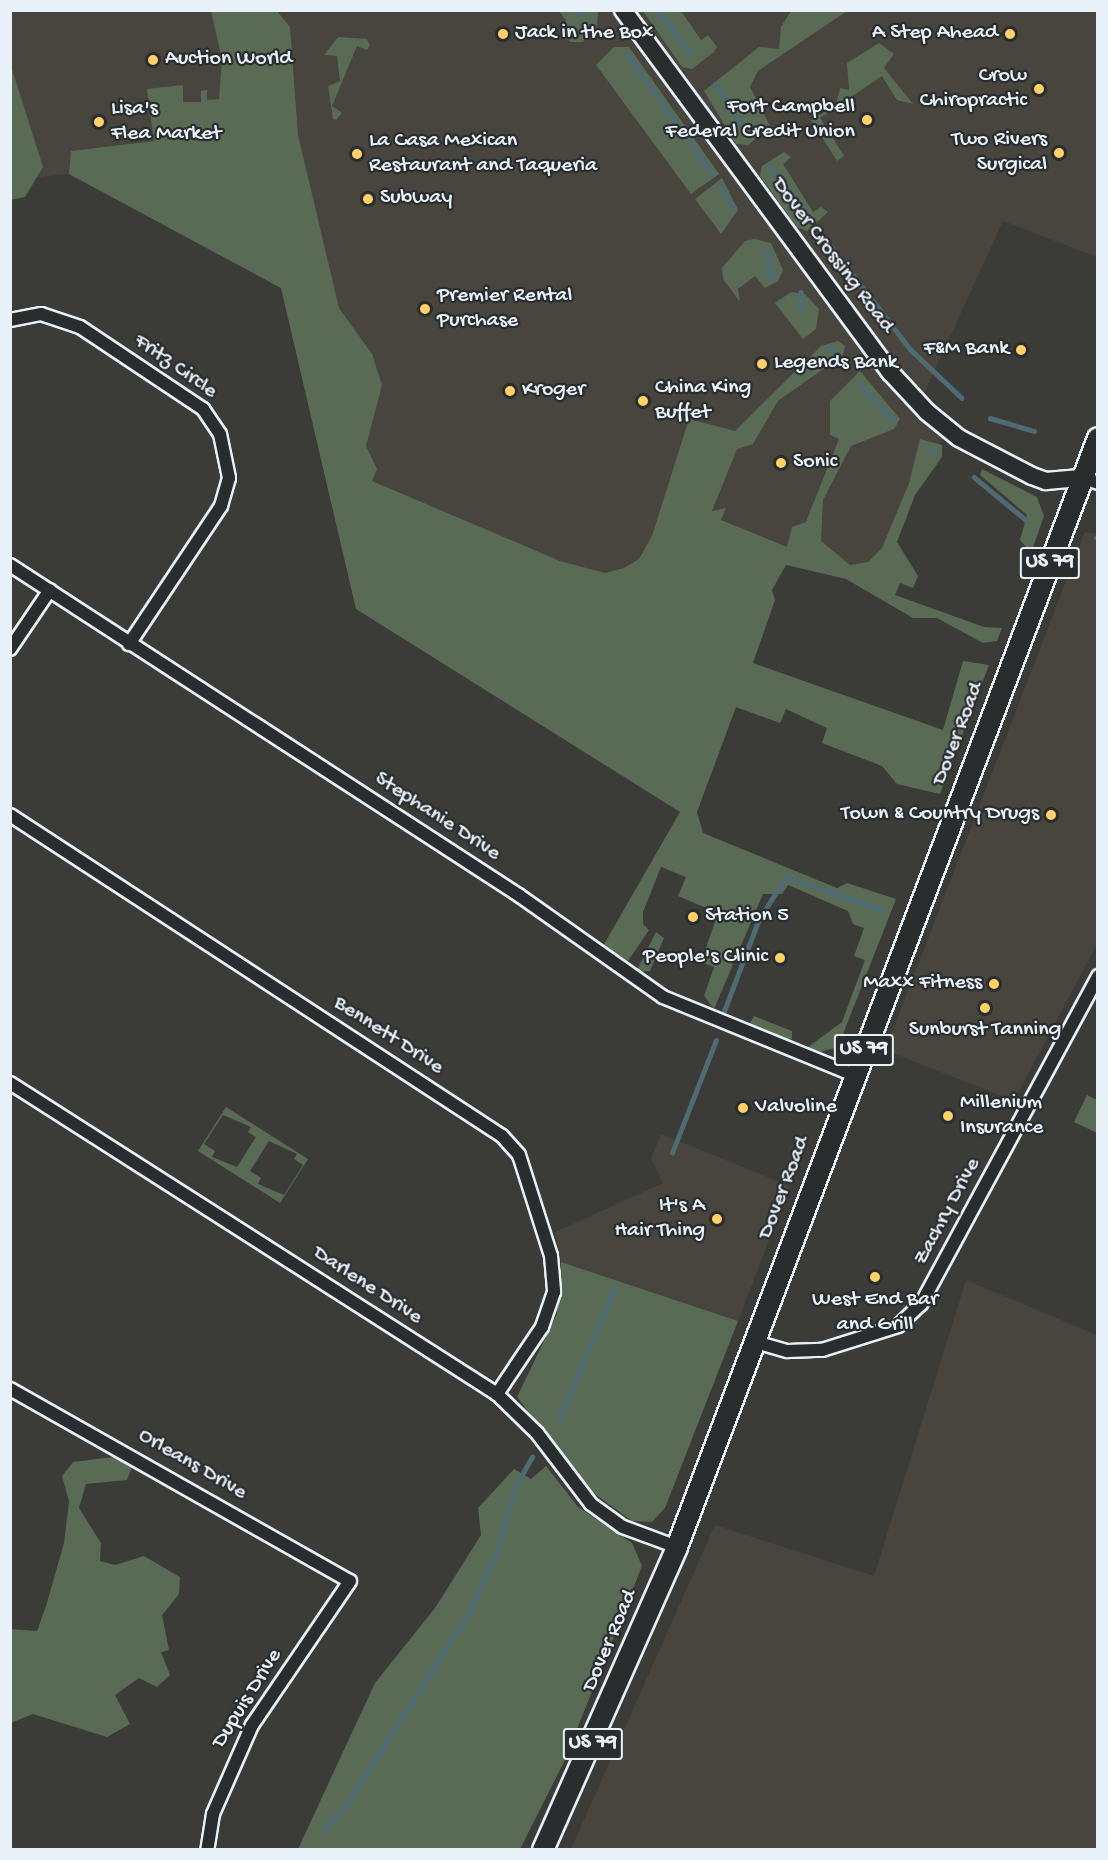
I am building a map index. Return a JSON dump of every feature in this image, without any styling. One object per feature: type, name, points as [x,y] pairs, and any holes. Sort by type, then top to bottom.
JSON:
[{"type":"main road","name":"Dover Crossing Road","points":[[623,10],[890,372],[927,412],[959,438],[1032,476],[1046,481],[1090,481]]},
{"type":"main road","name":"Dover Road","points":[[543,1850],[677,1547],[752,1341],[854,1075],[1090,481],[1098,438]]},
{"type":"street","name":"Fritz Circle","points":[[10,320],[40,314],[80,327],[203,409],[220,434],[229,478],[221,506],[129,644]]},
{"type":"street","name":"Stephanie Drive","points":[[10,565],[520,896],[663,997],[854,1075]]},
{"type":"street","points":[[10,649],[50,590]]},
{"type":"street","name":"Bennett Drive","points":[[10,815],[502,1136],[519,1155],[551,1256],[554,1293],[542,1327],[497,1394]]},
{"type":"street","name":"Zachry Drive","points":[[752,1341],[788,1351],[822,1350],[882,1334],[921,1304],[1098,976]]},
{"type":"street","name":"Darlene Drive","points":[[10,1083],[497,1394],[537,1433],[591,1504],[623,1527],[677,1547]]},
{"type":"street","name":"Orleans Drive","points":[[10,1389],[350,1581]]},
{"type":"street","name":"Dupuis Drive","points":[[207,1850],[213,1814],[252,1725],[350,1581]]},
{"type":"shaded area","points":[[10,11],[1097,11],[1097,257],[1003,221],[917,409],[946,434],[913,485],[874,585],[787,548],[356,609],[281,288],[69,174],[11,180]]},
{"type":"shaded area","points":[[1085,532],[1098,534],[1097,944],[1014,1101],[885,1050]]},
{"type":"shaded area","points":[[661,1134],[790,1186],[738,1321],[561,1262],[555,1232],[663,1183],[651,1159]]},
{"type":"shaded area","points":[[966,1280],[1097,1335],[1097,1849],[571,1849],[715,1525],[874,1576]]},
{"type":"green space","points":[[211,11],[277,11],[290,27],[298,135],[339,308],[372,354],[382,385],[366,446],[377,469],[372,481],[560,561],[605,573],[624,568],[639,559],[652,536],[689,419],[735,431],[821,346],[838,341],[845,346],[843,355],[778,401],[753,444],[737,449],[712,511],[726,508],[721,520],[787,547],[792,527],[806,522],[839,439],[830,435],[830,401],[860,371],[900,419],[894,429],[851,446],[823,500],[821,541],[850,565],[868,562],[882,548],[909,483],[920,439],[942,445],[942,457],[915,495],[897,542],[918,576],[913,588],[900,583],[895,595],[984,627],[1002,628],[997,641],[983,643],[937,618],[913,618],[846,579],[786,565],[772,590],[775,600],[753,663],[943,730],[963,661],[989,665],[940,794],[897,784],[882,766],[822,743],[827,728],[786,709],[780,723],[736,707],[697,812],[703,833],[837,888],[847,883],[896,899],[838,1047],[820,1052],[808,1047],[842,1022],[865,960],[854,956],[864,928],[853,924],[848,911],[788,885],[782,894],[763,894],[714,1009],[704,996],[714,967],[701,962],[718,913],[678,896],[686,877],[661,867],[643,912],[643,924],[649,930],[628,961],[603,946],[680,812],[356,609],[281,288],[69,174],[71,151],[154,141],[147,89],[183,85],[183,102],[201,102],[201,91],[207,90],[207,100],[219,99],[222,60]]},
{"type":"green space","points":[[559,11],[598,11],[597,26],[583,42],[571,42],[561,36],[566,20]]},
{"type":"green space","points":[[643,11],[681,11],[701,40],[708,35],[717,47],[692,69],[682,67]]},
{"type":"green space","points":[[791,11],[847,11],[758,71],[750,87],[770,126],[748,145],[736,144],[704,91],[759,47],[779,49],[781,27]]},
{"type":"green space","points":[[338,37],[367,39],[370,45],[367,50],[357,46],[332,106],[342,113],[336,120],[333,119],[328,86],[340,81],[337,56],[324,55]]},
{"type":"green space","points":[[879,43],[894,54],[884,68],[913,104],[897,100],[882,76],[820,118],[844,156],[837,161],[811,120],[836,105],[840,88],[849,90],[847,63]]},
{"type":"green space","points":[[614,47],[629,47],[719,174],[691,194],[596,65]]},
{"type":"green space","points":[[11,66],[43,167],[25,197],[11,200]]},
{"type":"green space","points":[[784,152],[791,157],[783,164],[813,212],[821,207],[828,212],[807,231],[797,227],[760,176],[762,166]]},
{"type":"green space","points":[[722,178],[738,210],[721,234],[695,199]]},
{"type":"green space","points":[[754,239],[771,243],[783,270],[778,281],[765,288],[755,276],[738,289],[740,302],[723,279],[722,268],[745,241]]},
{"type":"green space","points":[[791,292],[805,294],[819,309],[816,329],[803,339],[775,303]]},
{"type":"green space","points":[[982,469],[1037,497],[1044,516],[1031,553],[1020,540],[1027,515],[980,475]]},
{"type":"green space","points":[[656,932],[664,938],[650,971],[636,972]]},
{"type":"green space","points":[[754,1016],[792,1031],[792,1039],[787,1041],[748,1026]]},
{"type":"green space","points":[[1087,1095],[1097,1100],[1097,1133],[1074,1122]]},
{"type":"green space","points":[[226,1107],[308,1159],[280,1203],[198,1151]],"holes":[[[223,1115],[251,1127],[248,1132],[256,1137],[237,1167],[212,1157],[215,1151],[204,1144]],[[269,1141],[297,1154],[294,1159],[303,1165],[284,1195],[258,1184],[261,1178],[250,1171]]]},
{"type":"green space","points":[[561,1262],[738,1321],[665,1508],[652,1522],[632,1521],[588,1489],[517,1397],[557,1314]]},
{"type":"green space","points":[[121,1456],[134,1462],[127,1480],[86,1484],[79,1508],[101,1543],[100,1561],[115,1565],[144,1556],[180,1577],[179,1594],[162,1615],[169,1650],[161,1652],[170,1675],[157,1687],[139,1678],[115,1695],[130,1724],[107,1737],[33,1714],[11,1723],[11,1629],[37,1631],[46,1606],[64,1543],[69,1501],[62,1476],[73,1462]]},
{"type":"green space","points":[[546,1466],[578,1507],[632,1543],[642,1566],[563,1764],[520,1849],[298,1849],[375,1683],[435,1608],[481,1535],[478,1508],[514,1469],[531,1479]]},
{"type":"waterway","points":[[575,10],[583,15]]},
{"type":"waterway","points":[[658,10],[690,52]]},
{"type":"waterway","points":[[627,54],[713,174]]},
{"type":"waterway","points":[[715,84],[745,130]]},
{"type":"waterway","points":[[769,167],[809,215]]},
{"type":"waterway","points":[[720,186],[734,207]]},
{"type":"waterway","points":[[830,245],[910,349],[962,398]]},
{"type":"waterway","points":[[768,252],[772,275]]},
{"type":"waterway","points":[[766,271],[774,277]]},
{"type":"waterway","points":[[801,292],[801,310]]},
{"type":"waterway","points":[[830,347],[835,353]]},
{"type":"waterway","points":[[859,383],[893,420]]},
{"type":"waterway","points":[[990,418],[1034,431]]},
{"type":"waterway","points":[[930,451],[936,454]]},
{"type":"waterway","points":[[974,477],[1026,520]]},
{"type":"waterway","points":[[724,1011],[759,919],[786,877],[883,910]]},
{"type":"waterway","points":[[672,1153],[716,1040]]},
{"type":"waterway","points":[[559,1420],[615,1287]]},
{"type":"waterway","points":[[323,1830],[347,1804],[470,1611],[496,1554],[517,1483],[532,1457]]},
{"type":"place","name":"Jack in the Box","points":[[503,34]]},
{"type":"place","name":"A Step Ahead","points":[[1010,34]]},
{"type":"place","name":"Auction World","points":[[153,60]]},
{"type":"place","name":"Crow Chiropractic","points":[[1039,89]]},
{"type":"place","name":"Fort Campbell Federal Credit Union","points":[[867,120]]},
{"type":"place","name":"Lisa's Flea Market","points":[[99,122]]},
{"type":"place","name":"Two Rivers Surgical","points":[[1059,153]]},
{"type":"place","name":"La Casa Mexican Restaurant and Taqueria","points":[[357,154]]},
{"type":"place","name":"Subway","points":[[368,199]]},
{"type":"place","name":"Premier Rental Purchase","points":[[425,309]]},
{"type":"place","name":"F&M Bank","points":[[1021,350]]},
{"type":"place","name":"Legends Bank","points":[[762,364]]},
{"type":"place","name":"Kroger","points":[[510,391]]},
{"type":"place","name":"China King Buffet","points":[[643,401]]},
{"type":"place","name":"Sonic","points":[[781,463]]},
{"type":"place","name":"Town & Country Drugs","points":[[1051,815]]},
{"type":"place","name":"Station 5","points":[[693,917]]},
{"type":"place","name":"People's Clinic","points":[[780,958]]},
{"type":"place","name":"Maxx Fitness","points":[[994,984]]},
{"type":"place","name":"Sunburst Tanning","points":[[985,1008]]},
{"type":"place","name":"Valvoline","points":[[743,1108]]},
{"type":"place","name":"Millenium Insurance","points":[[948,1116]]},
{"type":"place","name":"It's A Hair Thing","points":[[717,1219]]},
{"type":"place","name":"West End Bar and Grill","points":[[875,1277]]}]
